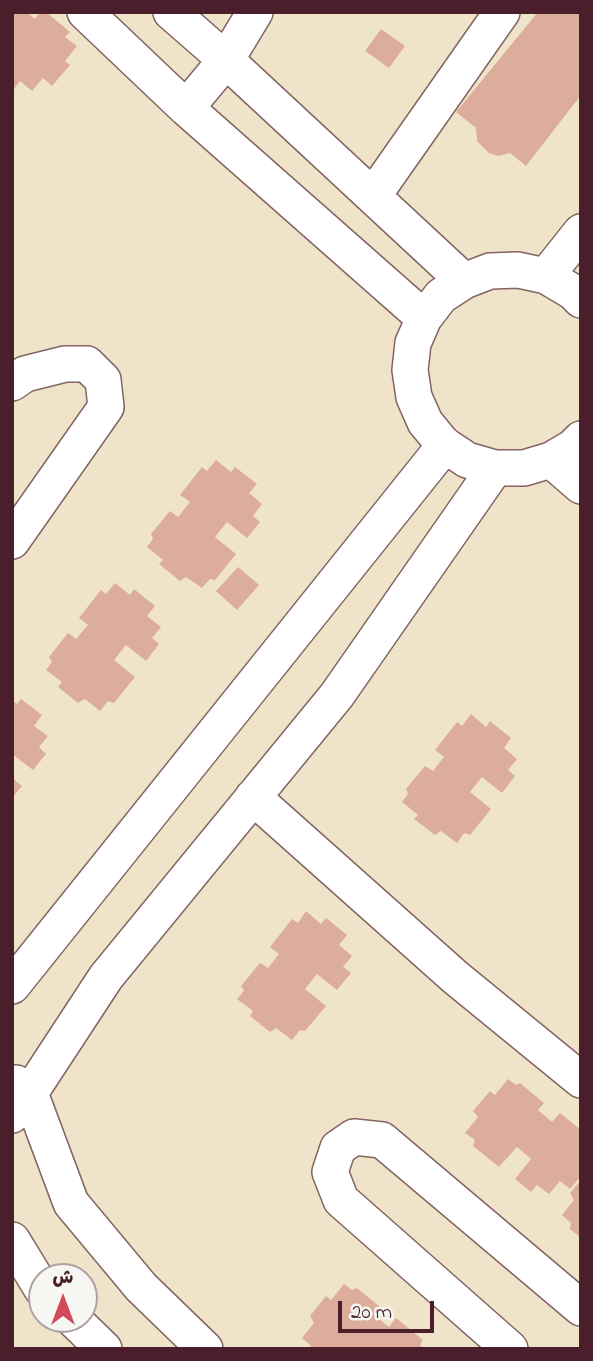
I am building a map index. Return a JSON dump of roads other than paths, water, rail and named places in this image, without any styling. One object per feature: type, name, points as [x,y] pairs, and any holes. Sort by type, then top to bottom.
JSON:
[{"type":"street","points":[[85,12],[186,107],[424,318]]},
{"type":"street","points":[[171,12],[464,281]]},
{"type":"street","points":[[186,107],[226,60],[255,12]]},
{"type":"street","points":[[373,196],[502,12]]},
{"type":"street","points":[[546,276],[581,232]]},
{"type":"street","points":[[581,300],[546,276],[518,270],[490,271],[464,281],[441,296],[424,318],[413,343],[410,370],[414,397],[425,422],[445,445],[467,460],[495,468],[524,468],[551,460],[581,439]]},
{"type":"street","points":[[12,383],[25,374],[65,364],[88,364],[103,380],[106,407],[12,541]]},
{"type":"street","points":[[12,986],[445,445]]},
{"type":"street","points":[[551,460],[581,486]]},
{"type":"street","points":[[205,1349],[141,1287],[72,1203],[18,1096],[106,977],[337,695],[495,468]]},
{"type":"street","points":[[253,797],[455,977],[581,1080]]},
{"type":"street","points":[[510,1349],[341,1200],[330,1172],[338,1148],[354,1137],[382,1140],[581,1308]]},
{"type":"street","points":[[12,1240],[28,1266]]},
{"type":"street","points":[[87,1333],[104,1349]]}]
